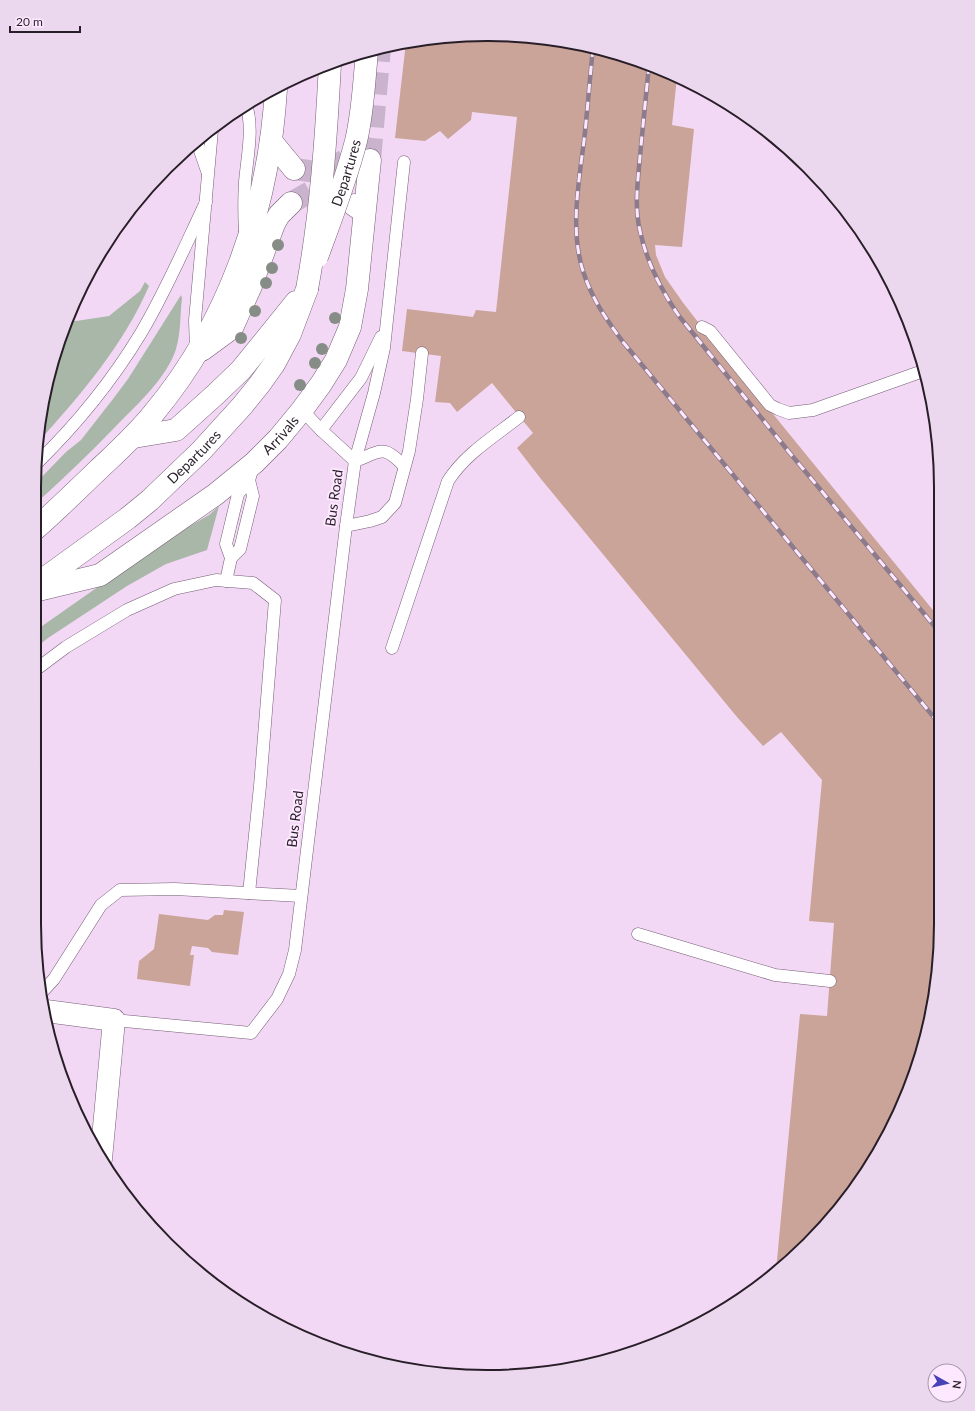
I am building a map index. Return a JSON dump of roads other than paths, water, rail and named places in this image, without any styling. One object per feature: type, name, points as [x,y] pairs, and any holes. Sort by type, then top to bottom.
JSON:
[{"type":"main road","name":"Departures","points":[[41,581],[128,518],[150,500],[201,450],[242,406],[274,364],[290,334],[347,174],[356,141],[361,111],[366,58]]},
{"type":"main road","name":"Departures","points":[[306,288],[318,220],[326,137],[330,70]]},
{"type":"main road","name":"Departures","points":[[321,74],[328,96]]},
{"type":"main road","points":[[41,523],[134,437],[178,383],[196,355],[226,297],[238,271],[246,248],[262,191],[271,140],[275,95]]},
{"type":"main road","points":[[271,140],[294,169]]},
{"type":"main road","name":"Arrivals","points":[[41,589],[100,575],[210,498],[252,472],[302,410],[336,360],[350,327],[357,289],[359,208],[370,160]]},
{"type":"main road","points":[[196,355],[232,328],[251,286],[274,224],[279,215],[291,203]]},
{"type":"main road","points":[[134,437],[176,430],[240,370],[306,288]]},
{"type":"main road","points":[[50,1012],[114,1020],[102,1149]]},
{"type":"lane","points":[[246,248],[244,214],[250,123],[248,110]]},
{"type":"lane","points":[[196,355],[195,320],[211,137]]},
{"type":"lane","points":[[199,147],[208,174]]},
{"type":"lane","name":"Bus Road","points":[[114,1020],[251,1033],[277,999],[289,974],[295,950],[355,461],[374,393],[384,348],[404,162]]},
{"type":"lane","points":[[42,458],[67,432],[97,397],[141,333],[163,292],[206,202]]},
{"type":"lane","points":[[321,430],[361,378],[387,325]]},
{"type":"lane","points":[[702,327],[710,331],[770,404],[789,413],[826,407],[919,372]]},
{"type":"lane","points":[[346,526],[370,521],[382,516],[395,503],[409,450],[417,405],[422,353]]},
{"type":"lane","points":[[302,410],[321,430],[355,461],[381,451],[388,452],[395,456],[404,466]]},
{"type":"lane","points":[[392,648],[448,481],[464,460],[519,417]]},
{"type":"lane","points":[[226,581],[231,558],[240,549],[253,496],[252,472]]},
{"type":"lane","points":[[41,667],[66,647],[127,610],[174,589],[216,580],[253,583],[275,600],[250,893]]},
{"type":"lane","points":[[46,988],[54,979],[101,905],[120,890],[175,889],[301,896]]},
{"type":"lane","points":[[638,934],[775,976],[830,981]]},
{"type":"tunnel","points":[[370,160],[379,54]]},
{"type":"tunnel","points":[[294,169],[325,173],[372,142]]},
{"type":"tunnel","points":[[291,203],[324,184],[334,191]]},
{"type":"railway","points":[[592,54],[585,132],[578,184],[576,220],[579,254],[583,271],[595,300],[623,342],[934,717]]},
{"type":"railway","points":[[648,71],[638,184],[637,213],[643,243],[651,265],[666,296],[679,316],[789,452],[934,626]]}]
